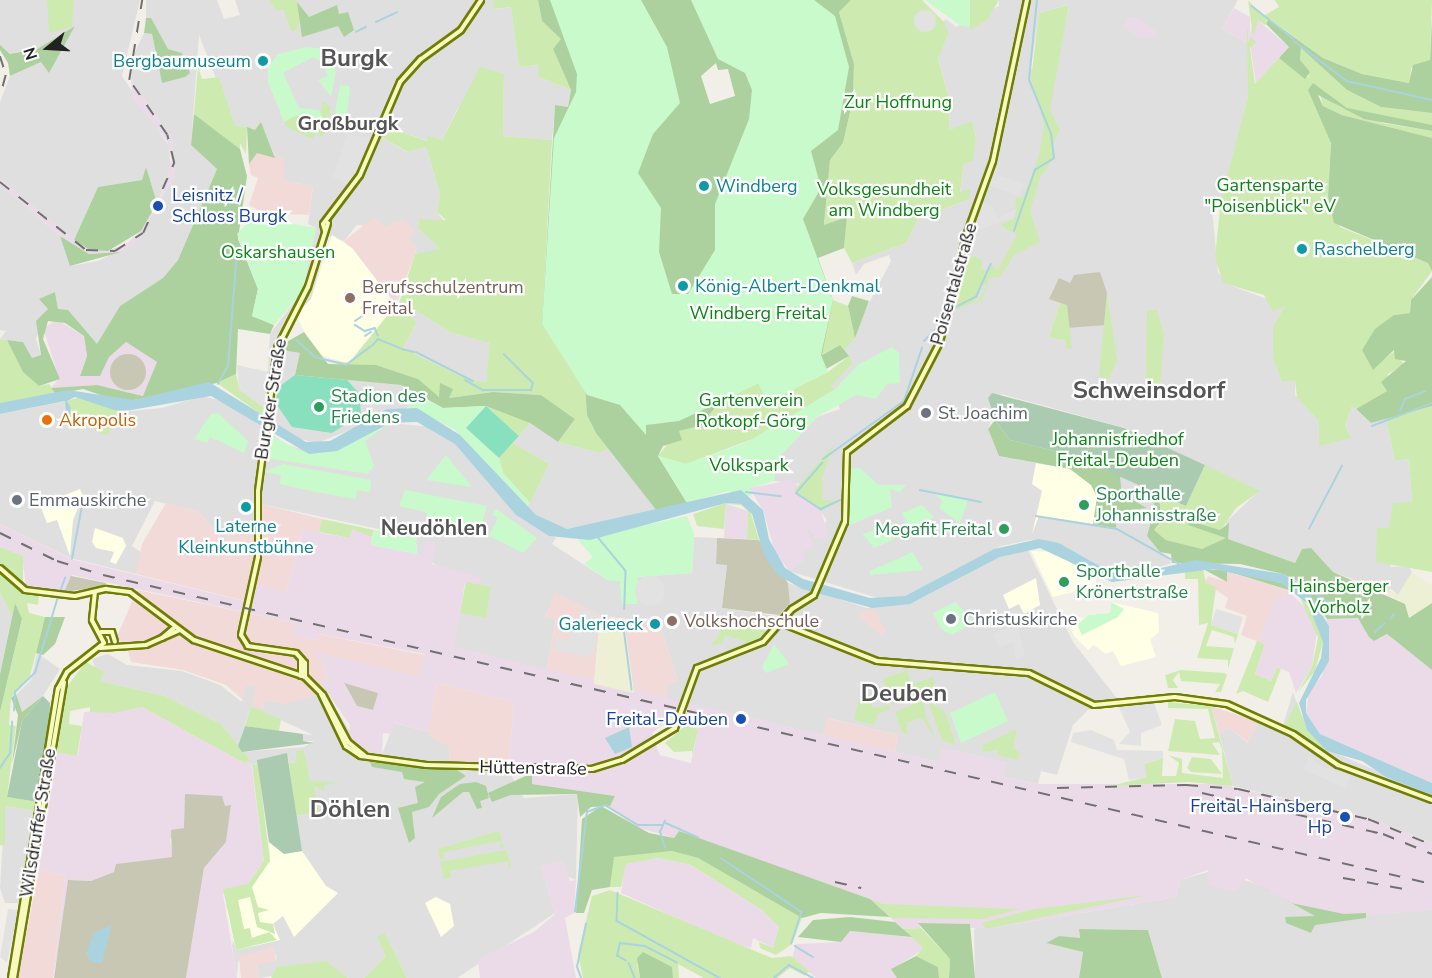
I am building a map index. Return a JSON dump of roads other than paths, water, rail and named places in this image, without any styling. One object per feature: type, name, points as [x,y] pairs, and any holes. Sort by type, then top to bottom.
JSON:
[{"type":"main road","name":"Burgker Straße","points":[[303,677],[300,657],[285,648],[248,646],[241,638],[258,557],[258,498],[279,340],[308,285],[325,231],[322,226],[328,223],[360,175],[402,79],[461,30],[481,0]]},
{"type":"main road","name":"Poisentalstraße","points":[[781,623],[790,612],[816,593],[845,522],[847,452],[907,406],[943,334],[966,236],[993,161],[1028,0]]},
{"type":"main road","points":[[0,568],[25,590],[136,594],[177,628],[209,646],[303,677]]},
{"type":"main road","name":"Wilsdruffer Straße","points":[[13,978],[56,699],[70,670],[104,643],[97,630],[93,610],[93,592]]},
{"type":"main road","points":[[790,612],[794,627]]},
{"type":"main road","points":[[781,623],[877,661],[1029,673],[1094,705],[1175,696],[1226,704],[1293,734],[1338,765],[1432,800]]},
{"type":"main road","name":"Hüttenstraße","points":[[303,677],[321,693],[352,749],[365,756],[416,764],[558,771],[611,764],[675,728],[698,668],[760,643],[781,623]]},
{"type":"main road","name":"Wilsdruffer Straße","points":[[100,648],[117,643],[157,641],[177,628]]},
{"type":"main road","points":[[97,630],[112,632],[117,643]]},
{"type":"water","points":[[209,382],[306,442],[330,441],[387,409],[417,408],[460,435],[536,515],[567,529],[741,490],[763,510],[769,539],[785,568],[803,579],[870,598],[905,596],[994,549],[1039,539],[1059,543],[1112,573],[1136,574],[1195,560],[1283,574],[1305,586],[1329,626],[1329,661],[1306,700],[1306,713],[1320,734],[1432,783],[1432,795],[1386,777],[1362,761],[1327,751],[1307,730],[1299,703],[1321,658],[1323,642],[1308,604],[1281,583],[1213,569],[1112,582],[1040,548],[1000,557],[910,604],[872,608],[802,589],[778,575],[764,555],[752,514],[741,504],[726,503],[590,540],[549,536],[516,515],[455,444],[417,422],[390,423],[337,451],[309,454],[211,396],[120,412],[75,397],[67,401],[71,408],[67,424],[65,401],[0,414],[0,403],[68,390],[134,400]]},
{"type":"water","points":[[629,727],[632,747],[615,754],[605,738]]},
{"type":"water","points":[[112,924],[102,963],[91,962],[86,954],[93,934]]},
{"type":"waterway","points":[[1014,231],[1035,170],[1054,158],[1051,134],[1029,80],[1037,0]]},
{"type":"waterway","points":[[1252,6],[1294,39]]},
{"type":"waterway","points":[[376,22],[397,12]]},
{"type":"waterway","points":[[356,32],[366,27]]},
{"type":"waterway","points":[[1294,41],[1347,81],[1432,100]]},
{"type":"waterway","points":[[218,384],[228,366],[237,251]]},
{"type":"waterway","points":[[954,308],[976,297],[991,264]]},
{"type":"waterway","points":[[355,321],[364,315],[362,307]]},
{"type":"waterway","points":[[924,341],[943,322]]},
{"type":"waterway","points":[[355,325],[365,331],[375,328],[378,335]]},
{"type":"waterway","points":[[365,336],[371,332]]},
{"type":"waterway","points":[[372,346],[378,339],[400,348]]},
{"type":"waterway","points":[[297,340],[315,357],[346,365],[370,347]]},
{"type":"waterway","points":[[823,459],[904,401],[922,348]]},
{"type":"waterway","points":[[402,349],[414,352]]},
{"type":"waterway","points":[[416,352],[473,381]]},
{"type":"waterway","points":[[504,354],[532,382]]},
{"type":"waterway","points":[[465,380],[483,390],[531,390],[533,383]]},
{"type":"waterway","points":[[1400,411],[1405,399],[1426,391]]},
{"type":"waterway","points":[[1372,426],[1432,403]]},
{"type":"waterway","points":[[796,493],[822,463]]},
{"type":"waterway","points":[[1309,529],[1342,466]]},
{"type":"waterway","points":[[920,490],[981,502]]},
{"type":"waterway","points":[[746,492],[781,496]]},
{"type":"waterway","points":[[796,493],[821,509],[840,500]]},
{"type":"waterway","points":[[72,559],[83,501]]},
{"type":"waterway","points":[[1036,516],[1117,529],[1178,563]]},
{"type":"waterway","points":[[597,536],[626,571],[625,609]]},
{"type":"waterway","points":[[60,592],[65,578]]},
{"type":"waterway","points":[[1304,586],[1339,609]]},
{"type":"waterway","points":[[14,711],[15,692],[35,673],[58,597]]},
{"type":"waterway","points":[[1390,619],[1394,614]]},
{"type":"waterway","points":[[623,620],[632,689]]},
{"type":"waterway","points":[[1375,632],[1385,623]]},
{"type":"waterway","points":[[0,768],[10,753],[12,722]]},
{"type":"waterway","points":[[575,912],[587,812],[605,805],[638,825],[662,825]]},
{"type":"waterway","points":[[665,821],[660,832],[665,848]]},
{"type":"waterway","points":[[666,823],[698,837]]},
{"type":"waterway","points":[[721,858],[802,912],[792,943]]},
{"type":"waterway","points":[[618,893],[617,921],[720,978]]},
{"type":"waterway","points":[[581,978],[577,967],[586,924]]},
{"type":"waterway","points":[[626,961],[617,956],[620,943],[645,946],[677,962]]},
{"type":"waterway","points":[[795,946],[813,957]]},
{"type":"waterway","points":[[629,963],[635,978]]},
{"type":"waterway","points":[[774,978],[789,965],[813,978]]},
{"type":"railway","points":[[0,182],[86,250],[115,251],[143,233],[174,163],[167,135],[129,80],[142,0]]},
{"type":"railway","points":[[0,56],[6,75],[0,97]]},
{"type":"railway","points":[[0,533],[57,561],[103,575],[1432,884]]},
{"type":"railway","points":[[1057,788],[1186,785],[1238,789],[1368,819],[1432,845]]},
{"type":"railway","points":[[1202,793],[1383,834],[1432,854]]},
{"type":"railway","points":[[1343,878],[1404,889]]},
{"type":"railway","points":[[835,882],[861,888]]},
{"type":"place","name":"Bergbaumuseum","points":[[263,61]]},
{"type":"place","name":"Windberg","points":[[704,186]]},
{"type":"place","name":"Leisnitz / Schloss Burgk","points":[[158,206]]},
{"type":"place","name":"Raschelberg","points":[[1302,249]]},
{"type":"place","name":"König-Albert-Denkmal","points":[[683,286]]},
{"type":"place","name":"Berufsschulzentrum Freital","points":[[350,298]]},
{"type":"place","name":"Stadion des Friedens","points":[[319,407]]},
{"type":"place","name":"St. Joachim","points":[[926,413]]},
{"type":"place","name":"Akropolis","points":[[47,420]]},
{"type":"place","name":"Emmauskirche","points":[[17,500]]},
{"type":"place","name":"Sporthalle Johannisstraße","points":[[1084,505]]},
{"type":"place","name":"Laterne Kleinkunstbühne","points":[[246,507]]},
{"type":"place","name":"Megafit Freital","points":[[1004,529]]},
{"type":"place","name":"Sporthalle Krönertstraße","points":[[1064,582]]},
{"type":"place","name":"Christuskirche","points":[[951,619]]},
{"type":"place","name":"Volkshochschule","points":[[672,621]]},
{"type":"place","name":"Galerieeck","points":[[655,624]]},
{"type":"place","name":"Freital-Deuben","points":[[741,719]]},
{"type":"place","name":"Freital-Hainsberg Hp","points":[[1345,817]]},
{"type":"district","name":"Burgk","points":[[354,59]]},
{"type":"district","name":"Großburgk","points":[[348,123]]},
{"type":"district","name":"Schweinsdorf","points":[[1149,391]]},
{"type":"district","name":"Neudöhlen","points":[[434,528]]},
{"type":"district","name":"Deuben","points":[[904,694]]},
{"type":"district","name":"Döhlen","points":[[350,810]]},
{"type":"park label","name":"Zur Hoffnung","points":[[898,102]]},
{"type":"park label","name":"Gartensparte \"Poisenblick\" eV","points":[[1270,196]]},
{"type":"park label","name":"Volksgesundheit am Windberg","points":[[884,200]]},
{"type":"park label","name":"Oskarshausen","points":[[278,252]]},
{"type":"park label","name":"Windberg Freital","points":[[758,313]]},
{"type":"park label","name":"Gartenverein Rotkopf-Görg","points":[[751,411]]},
{"type":"park label","name":"Johannisfriedhof Freital-Deuben","points":[[1118,450]]},
{"type":"park label","name":"Volkspark","points":[[749,465]]},
{"type":"park label","name":"Hainsberger Vorholz","points":[[1339,597]]}]
